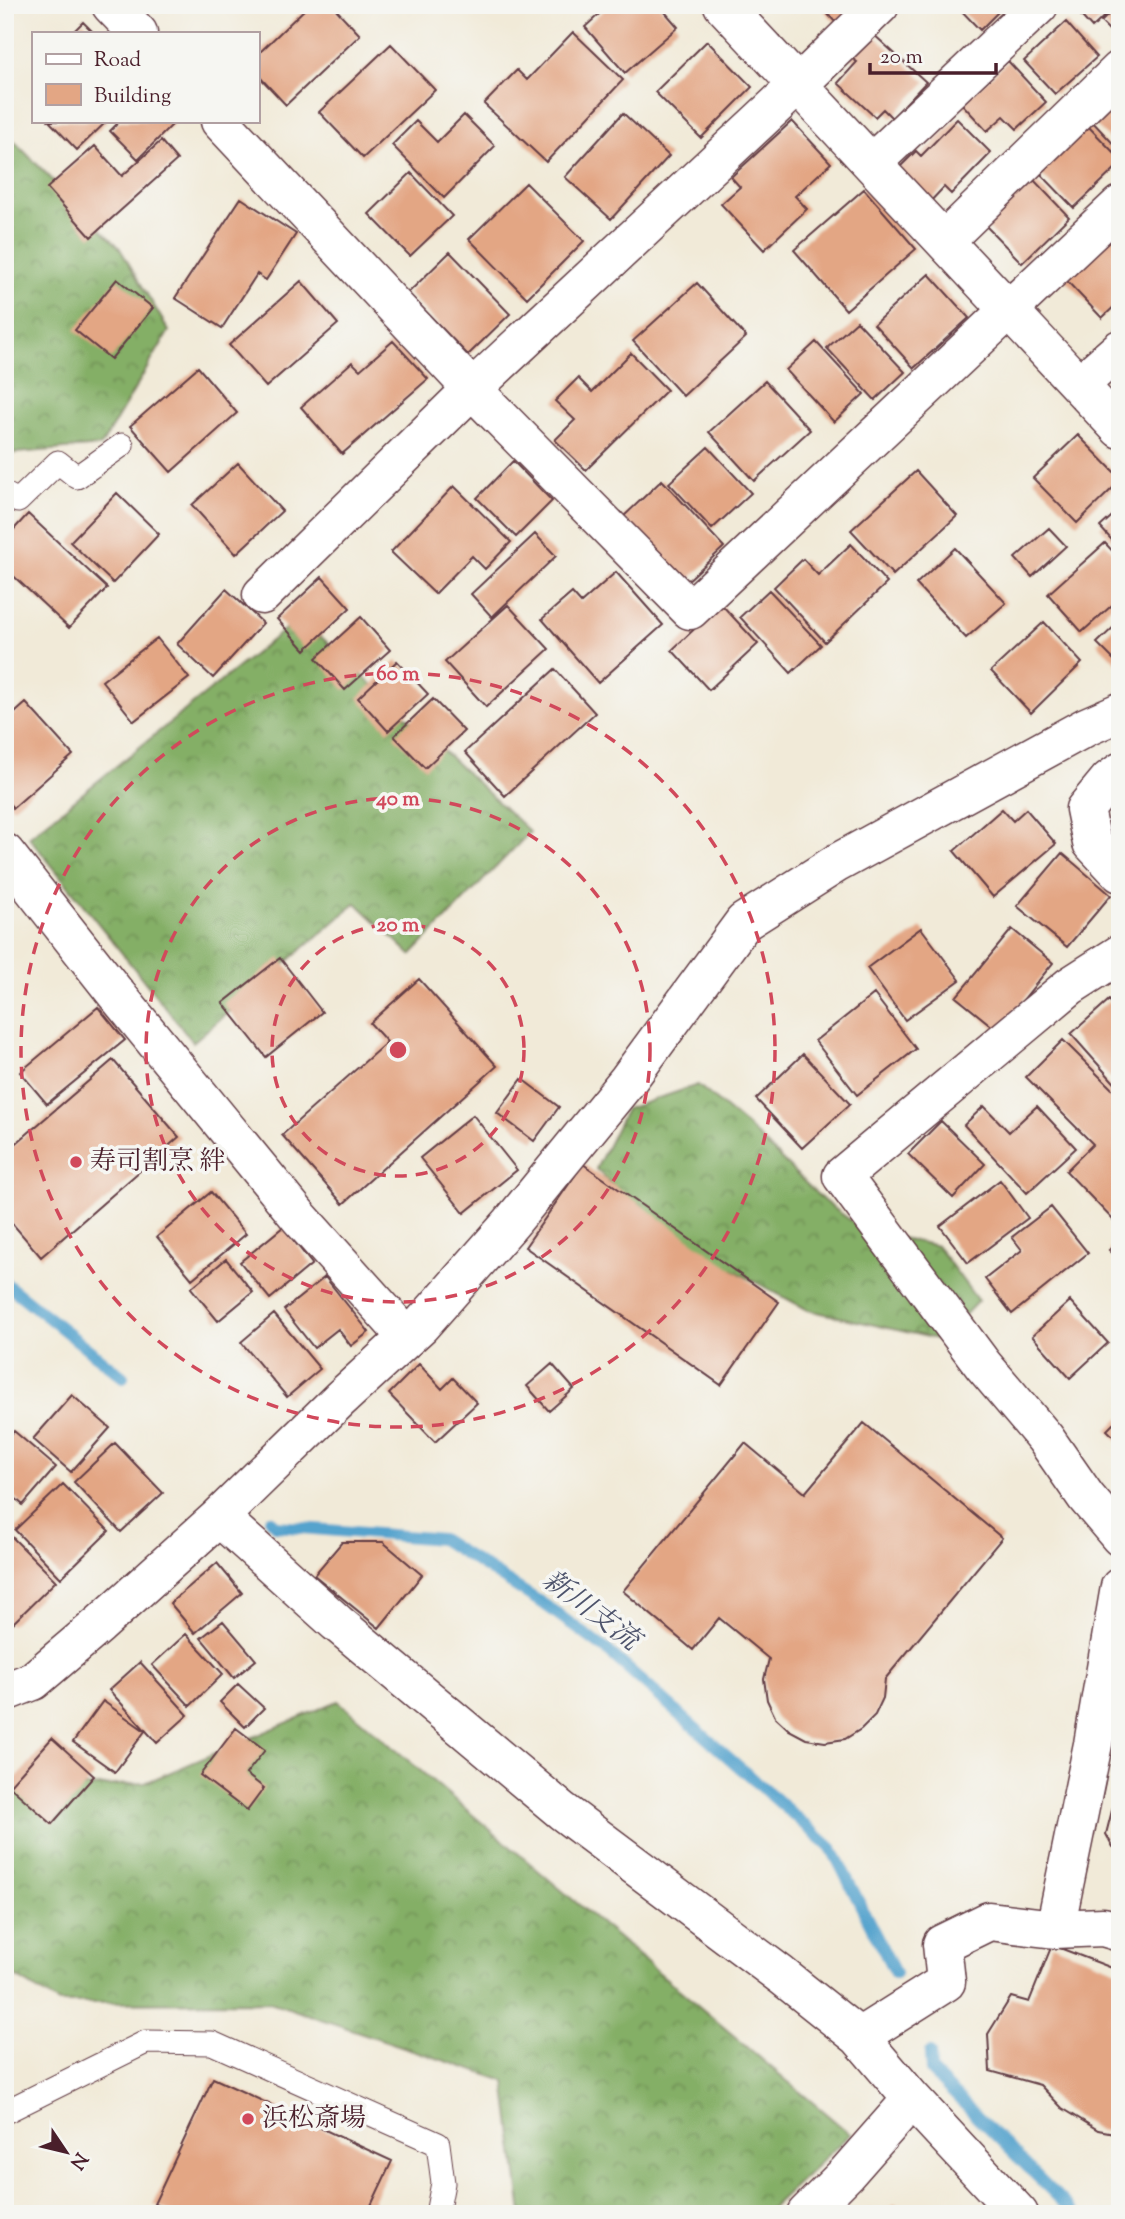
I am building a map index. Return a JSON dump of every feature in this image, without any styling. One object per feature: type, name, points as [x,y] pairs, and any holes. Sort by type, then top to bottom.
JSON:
[{"type":"street","points":[[111,5],[137,32]]},
{"type":"street","points":[[723,5],[1120,429]]},
{"type":"street","points":[[262,595],[472,389],[880,5]]},
{"type":"street","points":[[872,163],[1039,5]]},
{"type":"street","points":[[944,241],[1120,70]]},
{"type":"street","points":[[221,122],[472,389],[690,610],[1120,205]]},
{"type":"street","points":[[1079,386],[1120,349]]},
{"type":"street","points":[[5,1692],[33,1681],[219,1517],[421,1325],[511,1223],[628,1080],[744,922],[837,863],[1086,727],[1120,712]]},
{"type":"street","points":[[1120,772],[1109,780],[1085,809],[1092,842],[1120,873]]},
{"type":"street","points":[[6,856],[282,1196],[407,1337]]},
{"type":"street","points":[[1120,954],[1070,986],[842,1176],[983,1365],[1045,1438],[1086,1497],[1120,1537]]},
{"type":"street","points":[[219,1517],[337,1623],[562,1811],[781,1975],[859,2038],[1019,2214]]},
{"type":"street","points":[[1055,1929],[1093,1744],[1120,1587]]},
{"type":"street","points":[[859,2038],[946,1982],[942,1944],[989,1921],[1055,1929],[1103,1927],[1120,1933]]},
{"type":"street","points":[[806,2214],[846,2174],[912,2099]]},
{"type":"lane","points":[[5,494],[18,502],[58,462],[77,477],[122,445]]},
{"type":"lane","points":[[5,2112],[146,2042],[212,2043],[438,2144],[443,2183],[437,2214]]},
{"type":"green space","points":[[5,132],[119,247],[169,331],[101,446],[5,454]]},
{"type":"green space","points":[[300,617],[530,832],[411,955],[356,903],[193,1042],[29,837]]},
{"type":"green space","points":[[698,1085],[748,1127],[824,1201],[864,1230],[937,1246],[978,1301],[941,1340],[808,1310],[658,1230],[596,1169],[626,1109]]},
{"type":"green space","points":[[338,1701],[850,2134],[765,2214],[522,2214],[505,2081],[270,2002],[59,2003],[5,1970],[5,1793],[145,1783]]},
{"type":"building","points":[[309,5],[332,5],[360,35],[286,105],[259,76],[259,53]]},
{"type":"building","points":[[609,5],[659,5],[678,27],[625,73],[585,27]]},
{"type":"building","points":[[819,5],[861,5],[840,27]]},
{"type":"building","points":[[956,5],[1005,5],[980,30]]},
{"type":"building","points":[[1080,5],[1116,5],[1092,28],[1075,9]]},
{"type":"building","points":[[1120,5],[1120,41],[1101,22]]},
{"type":"building","points":[[83,22],[93,32],[73,32]]},
{"type":"building","points":[[1066,22],[1097,57],[1055,94],[1024,61]]},
{"type":"building","points":[[573,32],[623,80],[546,162],[484,104],[517,70],[527,80]]},
{"type":"building","points":[[872,33],[926,82],[892,118],[883,109],[875,117],[838,83],[857,62],[850,57]]},
{"type":"building","points":[[707,41],[752,87],[701,138],[655,92]]},
{"type":"building","points":[[391,44],[435,90],[363,158],[319,112]]},
{"type":"building","points":[[1008,61],[1046,102],[1017,129],[1004,116],[987,131],[962,104]]},
{"type":"building","points":[[1120,88],[1120,151],[1089,118]]},
{"type":"building","points":[[623,113],[669,156],[611,219],[565,177]]},
{"type":"building","points":[[464,115],[495,146],[444,198],[392,145],[416,121],[437,142]]},
{"type":"building","points":[[957,119],[991,153],[951,194],[944,187],[928,204],[895,172],[916,151],[921,156]]},
{"type":"building","points":[[792,121],[831,163],[795,196],[807,209],[764,250],[721,204],[740,187],[731,177]]},
{"type":"building","points":[[50,122],[106,122],[77,150]]},
{"type":"building","points":[[119,122],[175,122],[138,159],[110,131]]},
{"type":"building","points":[[1085,123],[1120,159],[1120,164],[1074,208],[1037,170]]},
{"type":"building","points":[[161,141],[177,160],[91,237],[47,188],[95,146],[122,176]]},
{"type":"building","points":[[411,173],[452,216],[410,256],[369,214]]},
{"type":"building","points":[[1032,178],[1069,217],[1022,263],[984,224]]},
{"type":"building","points":[[526,183],[584,241],[527,298],[469,239]]},
{"type":"building","points":[[864,189],[916,249],[846,310],[794,250]]},
{"type":"building","points":[[241,198],[296,234],[266,280],[257,274],[222,328],[175,298]]},
{"type":"building","points":[[1120,229],[1120,301],[1102,318],[1065,279]]},
{"type":"building","points":[[450,252],[510,314],[468,355],[408,293]]},
{"type":"building","points":[[929,274],[969,318],[914,368],[874,324]]},
{"type":"building","points":[[117,279],[153,308],[111,359],[75,330]]},
{"type":"building","points":[[301,281],[338,324],[266,387],[229,345]]},
{"type":"building","points":[[697,283],[746,337],[683,396],[633,341]]},
{"type":"building","points":[[857,321],[905,372],[875,400],[827,348]]},
{"type":"building","points":[[393,341],[428,379],[342,454],[301,407],[352,362],[360,370]]},
{"type":"building","points":[[816,342],[864,394],[834,422],[786,370]]},
{"type":"building","points":[[631,353],[667,390],[586,470],[555,440],[575,420],[555,401],[578,378],[592,392]]},
{"type":"building","points":[[198,367],[237,413],[171,472],[130,426]]},
{"type":"building","points":[[765,381],[810,430],[754,481],[709,432]]},
{"type":"building","points":[[1078,435],[1120,481],[1077,523],[1033,478]]},
{"type":"building","points":[[708,447],[751,493],[712,529],[669,483]]},
{"type":"building","points":[[513,461],[552,501],[516,537],[477,498]]},
{"type":"building","points":[[238,463],[282,511],[236,554],[192,505]]},
{"type":"building","points":[[916,471],[957,516],[893,575],[851,530]]},
{"type":"building","points":[[662,480],[724,547],[684,584],[623,517]]},
{"type":"building","points":[[454,486],[511,542],[485,569],[472,556],[435,594],[391,552]]},
{"type":"building","points":[[117,493],[159,534],[113,583],[70,542]]},
{"type":"building","points":[[1120,509],[1120,549],[1100,527]]},
{"type":"building","points":[[28,514],[107,588],[69,628],[5,568],[5,539]]},
{"type":"building","points":[[1049,528],[1066,546],[1032,577],[1015,558]]},
{"type":"building","points":[[535,534],[556,556],[492,617],[471,594]]},
{"type":"building","points":[[1105,543],[1120,559],[1120,598],[1082,632],[1048,594]]},
{"type":"building","points":[[851,544],[887,583],[825,642],[774,587],[803,559],[818,575]]},
{"type":"building","points":[[955,548],[1006,603],[966,638],[916,584]]},
{"type":"building","points":[[616,572],[663,625],[598,683],[542,619],[572,593],[581,603]]},
{"type":"building","points":[[322,577],[350,608],[305,650],[277,619]]},
{"type":"building","points":[[226,589],[263,623],[213,678],[177,644]]},
{"type":"building","points":[[769,590],[821,645],[791,673],[740,617]]},
{"type":"building","points":[[721,604],[758,644],[709,690],[672,650]]},
{"type":"building","points":[[508,605],[549,649],[486,707],[445,662]]},
{"type":"building","points":[[361,617],[390,650],[345,690],[316,658]]},
{"type":"building","points":[[1120,621],[1120,666],[1097,643]]},
{"type":"building","points":[[1044,622],[1082,663],[1031,713],[991,671]]},
{"type":"building","points":[[157,638],[189,678],[134,721],[102,681]]},
{"type":"building","points":[[397,661],[428,694],[388,731],[358,698]]},
{"type":"building","points":[[555,669],[595,713],[505,796],[465,752]]},
{"type":"building","points":[[433,699],[464,731],[425,768],[394,736]]},
{"type":"building","points":[[26,703],[73,755],[13,808],[5,799],[5,722]]},
{"type":"building","points":[[1002,809],[1013,821],[1026,809],[1056,844],[993,897],[954,851]]},
{"type":"building","points":[[1062,853],[1111,895],[1067,947],[1017,906]]},
{"type":"building","points":[[921,928],[960,980],[905,1020],[867,968]]},
{"type":"building","points":[[1012,929],[1053,963],[998,1031],[956,997]]},
{"type":"building","points":[[280,958],[322,1012],[266,1057],[223,1003]]},
{"type":"building","points":[[419,979],[497,1066],[343,1204],[282,1135],[387,1042],[370,1023]]},
{"type":"building","points":[[874,994],[916,1049],[857,1095],[815,1041]]},
{"type":"building","points":[[1109,1000],[1120,1013],[1120,1089],[1071,1034]]},
{"type":"building","points":[[98,1007],[125,1040],[47,1104],[20,1072]]},
{"type":"building","points":[[1063,1040],[1120,1097],[1120,1221],[1117,1224],[1066,1171],[1093,1144],[1026,1077]]},
{"type":"building","points":[[803,1054],[850,1104],[802,1148],[756,1099]]},
{"type":"building","points":[[113,1060],[179,1137],[41,1257],[5,1215],[5,1153]]},
{"type":"building","points":[[522,1079],[559,1107],[534,1141],[497,1113]]},
{"type":"building","points":[[984,1106],[1009,1132],[1037,1106],[1076,1148],[1027,1193],[964,1125]]},
{"type":"building","points":[[473,1115],[517,1170],[464,1213],[420,1158]]},
{"type":"building","points":[[941,1121],[985,1164],[953,1198],[908,1154]]},
{"type":"building","points":[[583,1164],[779,1302],[721,1385],[525,1247]]},
{"type":"building","points":[[1000,1180],[1028,1218],[968,1263],[940,1226]]},
{"type":"building","points":[[211,1192],[246,1234],[192,1279],[157,1237]]},
{"type":"building","points":[[1051,1207],[1088,1253],[1012,1314],[985,1279],[1022,1250],[1012,1237]]},
{"type":"building","points":[[283,1227],[312,1264],[270,1299],[240,1262]]},
{"type":"building","points":[[1120,1239],[1120,1260],[1109,1250]]},
{"type":"building","points":[[226,1259],[253,1292],[218,1321],[191,1288]]},
{"type":"building","points":[[325,1277],[369,1332],[351,1346],[338,1329],[314,1348],[284,1310]]},
{"type":"building","points":[[1070,1301],[1108,1343],[1070,1378],[1032,1336]]},
{"type":"building","points":[[274,1314],[320,1369],[287,1397],[241,1342]]},
{"type":"building","points":[[419,1364],[442,1389],[453,1378],[477,1403],[435,1442],[389,1394]]},
{"type":"building","points":[[552,1364],[574,1389],[549,1411],[527,1386]]},
{"type":"building","points":[[72,1395],[110,1428],[71,1472],[33,1439]]},
{"type":"building","points":[[1120,1417],[1120,1443],[1107,1430]]},
{"type":"building","points":[[864,1423],[1002,1538],[885,1679],[883,1698],[875,1715],[861,1729],[845,1739],[825,1742],[806,1739],[789,1730],[775,1717],[767,1700],[764,1679],[769,1659],[719,1618],[693,1650],[623,1591],[745,1443],[805,1493]]},
{"type":"building","points":[[14,1431],[56,1467],[23,1505],[5,1489],[5,1441]]},
{"type":"building","points":[[115,1443],[163,1493],[121,1532],[74,1482]]},
{"type":"building","points":[[63,1484],[109,1531],[61,1578],[15,1530]]},
{"type":"building","points":[[11,1536],[56,1581],[11,1625],[5,1619],[5,1542]]},
{"type":"building","points":[[342,1542],[383,1542],[422,1575],[379,1628],[314,1575]]},
{"type":"building","points":[[217,1563],[242,1593],[195,1633],[170,1603]]},
{"type":"building","points":[[223,1621],[256,1660],[234,1678],[201,1638]]},
{"type":"building","points":[[186,1634],[223,1674],[190,1706],[152,1665]]},
{"type":"building","points":[[140,1662],[188,1715],[157,1743],[109,1690]]},
{"type":"building","points":[[238,1684],[264,1708],[245,1727],[220,1702]]},
{"type":"building","points":[[103,1701],[145,1731],[115,1772],[73,1742]]},
{"type":"building","points":[[236,1728],[265,1750],[246,1774],[264,1788],[247,1811],[200,1775]]},
{"type":"building","points":[[52,1738],[94,1776],[52,1824],[9,1786]]},
{"type":"building","points":[[1119,1783],[1120,1850],[1113,1847],[1106,1834]]},
{"type":"building","points":[[1052,1945],[1120,1971],[1120,2134],[1098,2130],[1062,2108],[1040,2085],[990,2071],[988,2034],[1011,1997],[1029,2002]]},
{"type":"building","name":"浜松斎場","points":[[213,2078],[392,2161],[367,2214],[175,2214],[154,2204]]},
{"type":"building","points":[[895,2204],[904,2214],[884,2214]]},
{"type":"waterway","name":"新川支流","points":[[5,1283],[123,1377]]},
{"type":"waterway","name":"新川支流","points":[[270,1520],[276,1526],[441,1539],[548,1607],[608,1651],[832,1849],[895,1973]]},
{"type":"waterway","points":[[930,2053],[931,2071],[1075,2214]]},
{"type":"place","name":"寿司割烹 絆","points":[[76,1162]]},
{"type":"place","name":"浜松斎場","points":[[248,2119]]}]
